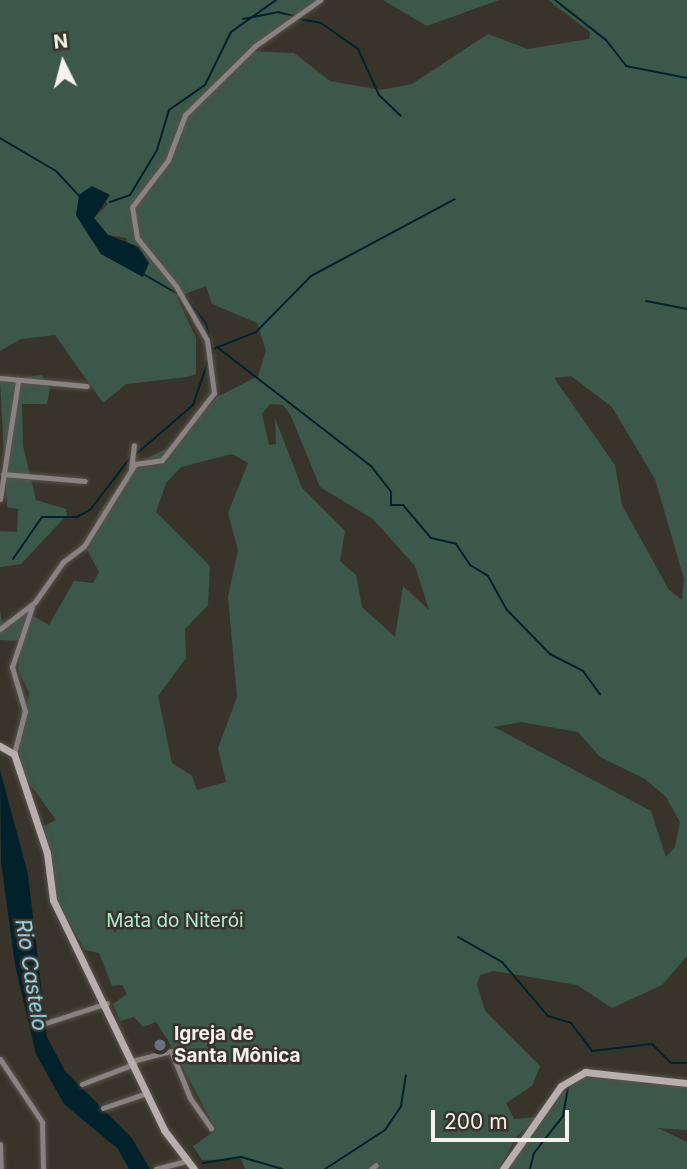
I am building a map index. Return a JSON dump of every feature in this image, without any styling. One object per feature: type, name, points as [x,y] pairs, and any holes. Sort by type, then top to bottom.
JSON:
[{"type":"main road","points":[[0,746],[14,754],[47,853],[53,900],[107,1003],[147,1093],[186,1161],[194,1169]]},
{"type":"main road","points":[[503,1169],[561,1086],[585,1072],[687,1083]]},
{"type":"street","points":[[131,469],[162,460],[216,385],[207,340],[134,232],[134,202],[169,160],[185,115],[255,46],[320,0]]},
{"type":"street","points":[[0,378],[87,386]]},
{"type":"street","points":[[0,499],[3,461],[18,381]]},
{"type":"street","points":[[0,629],[34,602],[84,546],[131,469],[134,445]]},
{"type":"street","points":[[4,474],[85,481]]},
{"type":"street","points":[[14,754],[25,711],[12,667],[34,602]]},
{"type":"street","points":[[46,1023],[107,1003]]},
{"type":"street","points":[[82,1084],[169,1049],[211,1128]]},
{"type":"street","points":[[0,1059],[41,1119],[43,1169]]},
{"type":"street","points":[[103,1108],[147,1093]]},
{"type":"street","points":[[0,1144],[1,1169]]},
{"type":"street","points":[[156,1169],[186,1161]]},
{"type":"green space","name":"Mata do Niterói","points":[[0,0],[317,0],[247,51],[294,53],[330,81],[381,90],[412,84],[488,34],[528,49],[589,39],[590,32],[548,0],[687,0],[687,956],[662,985],[612,1008],[577,985],[494,971],[480,975],[477,984],[485,1011],[540,1066],[532,1086],[506,1103],[514,1119],[538,1117],[517,1136],[499,1169],[245,1169],[241,1159],[202,1160],[193,1146],[216,1130],[173,1049],[156,1022],[143,1027],[134,1017],[120,1021],[113,1004],[127,994],[122,985],[112,986],[99,953],[85,950],[55,897],[40,828],[56,820],[23,775],[18,749],[29,693],[18,670],[21,641],[0,640],[0,611],[2,622],[25,611],[49,625],[74,581],[93,583],[99,572],[86,548],[100,511],[135,464],[174,445],[217,397],[258,376],[266,351],[257,323],[212,304],[206,286],[177,297],[196,338],[196,374],[187,377],[126,384],[103,403],[55,335],[21,339],[0,351]],"holes":[[[92,186],[108,204],[94,218],[108,235],[126,238],[143,277],[101,254],[81,224],[79,195]],[[571,376],[612,407],[655,479],[684,579],[682,600],[669,590],[622,505],[615,465],[554,378]],[[270,404],[283,405],[291,416],[320,487],[373,519],[415,566],[429,610],[403,586],[395,637],[362,607],[356,575],[340,561],[345,531],[302,488],[275,418],[276,444],[269,445],[262,414]],[[232,454],[248,463],[228,513],[238,550],[228,597],[237,697],[218,748],[226,782],[197,790],[192,776],[172,763],[158,696],[186,658],[185,629],[208,605],[210,566],[156,512],[166,483],[181,467]],[[521,722],[578,732],[600,757],[645,779],[666,797],[680,822],[675,847],[666,857],[651,811],[494,727]]]},
{"type":"green space","points":[[383,0],[499,0],[427,26]]},
{"type":"green space","points":[[42,375],[50,389],[47,404],[22,404],[23,446],[36,500],[66,509],[67,515],[21,564],[0,567],[0,531],[17,532],[18,509],[7,507],[0,381]]},
{"type":"green space","points":[[587,1075],[687,1087],[687,1130],[658,1128],[687,1142],[687,1169],[508,1169],[560,1088]]},
{"type":"water","points":[[92,186],[110,195],[94,218],[108,235],[139,247],[149,263],[143,277],[101,254],[76,215],[79,195]]},
{"type":"water","name":"Rio Castelo","points":[[0,770],[28,874],[47,1037],[65,1071],[132,1138],[150,1169],[129,1169],[118,1149],[64,1104],[36,1054],[15,965],[1,862]]},
{"type":"waterway","points":[[110,202],[130,195],[157,150],[169,110],[205,85],[231,32],[276,0]]},
{"type":"waterway","points":[[555,0],[606,40],[626,66],[687,78]]},
{"type":"waterway","points":[[243,19],[278,12],[294,16]]},
{"type":"waterway","points":[[299,19],[321,23],[358,49],[379,95],[401,116]]},
{"type":"waterway","points":[[0,138],[56,171],[80,197]]},
{"type":"waterway","points":[[213,349],[256,332],[311,276],[455,199]]},
{"type":"waterway","points":[[145,275],[176,293]]},
{"type":"waterway","points":[[185,296],[206,324],[213,353]]},
{"type":"waterway","points":[[646,301],[687,309]]},
{"type":"waterway","points":[[217,347],[371,466],[391,492],[391,505],[403,505],[431,538],[456,544],[470,565],[488,576],[507,610],[550,654],[583,671],[600,694]]},
{"type":"waterway","points":[[135,455],[193,405],[208,361]]},
{"type":"waterway","points":[[13,559],[42,517],[77,517],[90,510],[130,458]]},
{"type":"waterway","points":[[458,937],[502,962],[548,1016],[571,1023],[592,1051],[652,1044],[671,1063],[687,1063]]},
{"type":"waterway","points":[[325,1169],[385,1130],[401,1106],[406,1075]]},
{"type":"waterway","points":[[530,1169],[534,1153],[563,1116],[568,1087]]},
{"type":"waterway","points":[[203,1163],[241,1157],[282,1169]]},
{"type":"place","name":"Igreja de Santa Mônica","points":[[160,1045]]}]
